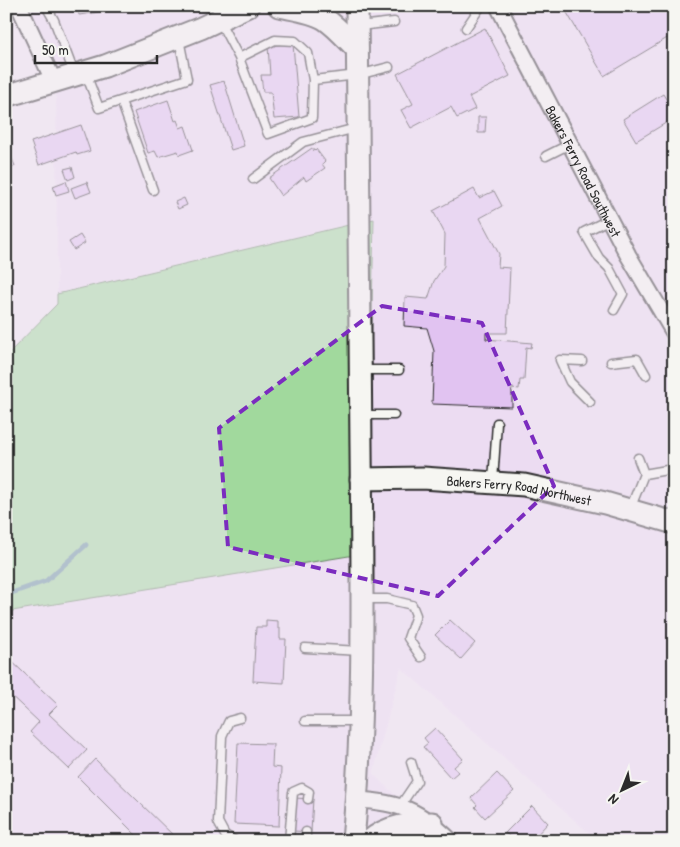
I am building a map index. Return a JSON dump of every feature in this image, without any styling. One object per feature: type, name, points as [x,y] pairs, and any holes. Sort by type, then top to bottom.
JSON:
[{"type":"main road","points":[[6,96],[80,74],[179,37],[218,13],[248,6]]},
{"type":"main road","points":[[278,6],[324,18],[357,49]]},
{"type":"main road","points":[[353,841],[357,800],[361,651],[357,16]]},
{"type":"main road","name":"Bakers Ferry Road Northwest","points":[[361,480],[424,478],[524,485],[605,503],[674,523]]},
{"type":"main road","points":[[370,841],[405,824],[432,823]]},
{"type":"street","points":[[19,6],[54,82]]},
{"type":"street","name":"Bakers Ferry Road Southwest","points":[[498,6],[628,255],[674,333]]},
{"type":"street","points":[[357,800],[378,801],[400,806],[432,823],[451,841]]},
{"type":"lane","points":[[46,6],[99,108],[187,80],[179,37]]},
{"type":"lane","points":[[466,28],[481,6]]},
{"type":"lane","points":[[218,13],[239,58],[268,134],[312,118],[313,80],[308,53],[295,41],[274,40],[239,58]]},
{"type":"lane","points":[[357,16],[394,22]]},
{"type":"lane","points":[[313,80],[358,75],[389,67]]},
{"type":"lane","points":[[121,101],[153,190]]},
{"type":"lane","points":[[253,179],[304,142],[358,128]]},
{"type":"lane","points":[[546,156],[570,144]]},
{"type":"lane","points":[[610,219],[584,232],[599,258],[610,268],[624,294],[614,310]]},
{"type":"lane","points":[[611,362],[636,359],[646,375]]},
{"type":"lane","points":[[582,361],[560,360],[570,382],[590,402]]},
{"type":"lane","points":[[360,370],[399,370]]},
{"type":"lane","points":[[361,415],[394,415]]},
{"type":"lane","points":[[493,483],[497,423]]},
{"type":"lane","points":[[630,510],[644,474],[638,458]]},
{"type":"lane","points":[[644,474],[667,470]]},
{"type":"lane","points":[[361,599],[387,599],[412,605],[416,616],[408,638],[420,657]]},
{"type":"lane","points":[[305,648],[361,651]]},
{"type":"lane","points":[[235,841],[225,835],[218,822],[222,736],[229,722],[240,718]]},
{"type":"lane","points":[[306,721],[359,721]]},
{"type":"lane","points":[[400,806],[418,781],[412,762]]},
{"type":"lane","points":[[289,841],[293,792],[302,788],[309,792],[308,799]]},
{"type":"lane","points":[[306,832],[306,841]]},
{"type":"highlighted area","points":[[382,306],[482,323],[554,486],[438,596],[228,547],[219,428]]},
{"type":"shaded area","points":[[30,6],[674,6],[674,841],[598,841],[401,668],[373,774],[444,841],[6,841],[6,612],[366,553],[373,219],[57,294],[56,88]]},
{"type":"green space","points":[[374,219],[367,553],[6,612],[6,356],[57,304],[57,294]]},
{"type":"building","points":[[77,6],[139,6],[79,15]]},
{"type":"building","points":[[563,6],[674,6],[674,34],[604,76]]},
{"type":"building","points":[[485,28],[510,76],[469,97],[475,109],[457,118],[451,107],[411,128],[401,110],[413,104],[397,74]]},
{"type":"building","points":[[293,44],[299,117],[274,119],[271,92],[263,92],[261,75],[270,75],[268,46]]},
{"type":"building","points":[[224,81],[244,146],[231,150],[210,85]]},
{"type":"building","points":[[663,94],[674,112],[674,118],[636,141],[623,119]]},
{"type":"building","points":[[168,100],[175,121],[177,120],[180,128],[185,126],[193,150],[179,155],[178,151],[158,157],[155,151],[148,153],[134,112]]},
{"type":"building","points":[[478,117],[486,117],[485,133],[478,133]]},
{"type":"building","points":[[81,125],[90,151],[77,155],[76,152],[39,165],[31,142]]},
{"type":"building","points":[[312,148],[314,151],[316,149],[325,161],[322,164],[325,168],[306,181],[304,177],[281,196],[269,178]]},
{"type":"building","points":[[8,149],[15,166],[6,170],[6,150]]},
{"type":"building","points":[[72,167],[75,177],[68,180],[64,169]]},
{"type":"building","points":[[66,181],[69,191],[56,195],[53,186]]},
{"type":"building","points":[[87,182],[91,192],[75,198],[71,188]]},
{"type":"building","points":[[474,189],[479,198],[494,191],[502,206],[480,218],[499,254],[498,267],[510,268],[507,333],[486,333],[486,339],[532,343],[531,348],[526,347],[524,380],[520,380],[519,389],[512,388],[512,407],[432,404],[434,351],[427,328],[404,326],[405,297],[428,299],[434,281],[444,266],[445,234],[433,211]]},
{"type":"building","points":[[184,198],[187,205],[178,209],[175,202]]},
{"type":"building","points":[[80,235],[85,243],[74,250],[69,242]]},
{"type":"building","points":[[266,620],[278,621],[280,639],[286,639],[284,683],[253,681],[256,627],[266,627]]},
{"type":"building","points":[[450,620],[475,643],[461,659],[435,635]]},
{"type":"building","points":[[6,656],[58,705],[49,714],[87,750],[69,769],[30,732],[39,722],[6,691]]},
{"type":"building","points":[[435,728],[463,759],[454,767],[458,772],[451,778],[423,747],[428,743],[424,738]]},
{"type":"building","points":[[238,743],[273,744],[272,767],[281,768],[279,826],[234,824]]},
{"type":"building","points":[[95,759],[179,841],[142,841],[78,777]]},
{"type":"building","points":[[497,773],[514,791],[485,818],[475,807],[477,805],[471,798]]},
{"type":"building","points":[[294,798],[313,799],[311,832],[293,831]]},
{"type":"building","points":[[532,806],[548,823],[531,841],[511,841],[513,839],[505,833]]},
{"type":"waterway","points":[[6,595],[46,581],[86,545]]}]
